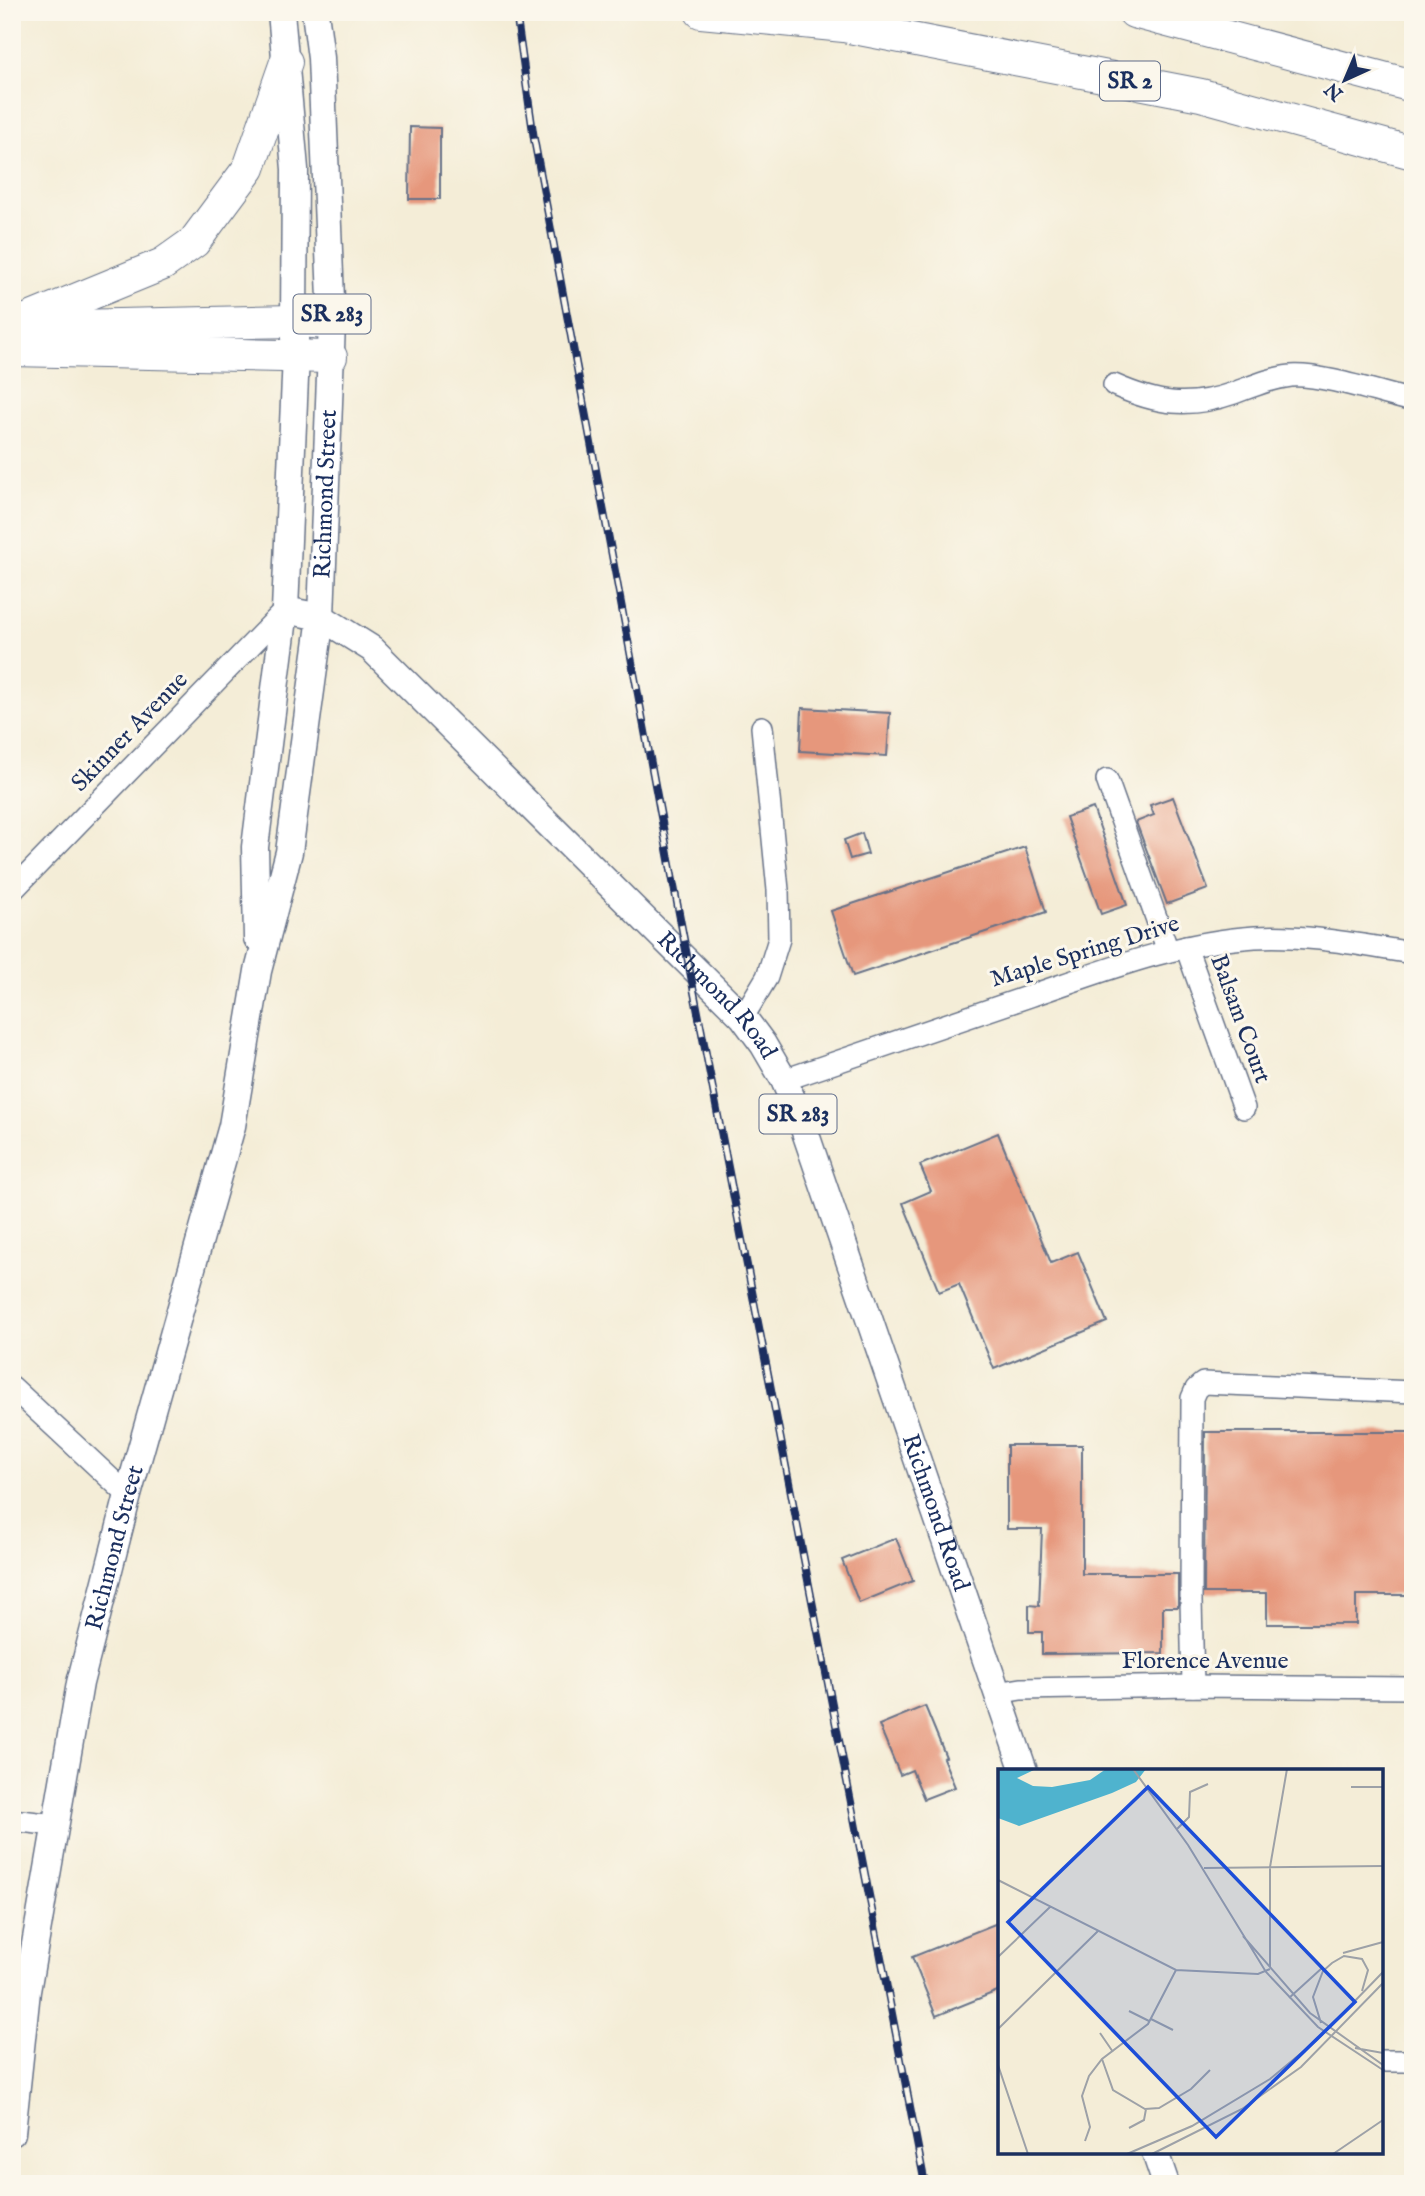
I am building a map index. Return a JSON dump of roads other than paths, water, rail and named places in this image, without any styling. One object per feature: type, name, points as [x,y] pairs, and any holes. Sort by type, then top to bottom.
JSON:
[{"type":"highway","name":"SR 2","points":[[701,12],[844,26],[1202,95],[1413,153]]},
{"type":"highway","points":[[1134,12],[1413,86]]},
{"type":"highway","points":[[12,327],[163,264],[194,242],[249,168],[286,62]]},
{"type":"highway","points":[[12,327],[294,321],[332,323]]},
{"type":"highway","points":[[12,350],[331,357]]},
{"type":"main road","name":"Richmond Street","points":[[258,971],[255,847],[285,610],[296,355],[295,169],[281,12]]},
{"type":"main road","name":"Richmond Street","points":[[12,2133],[27,1991],[80,1683],[128,1495],[232,1126],[258,971],[289,852],[321,617],[331,357],[332,323],[321,58],[315,12]]},
{"type":"main road","name":"Richmond Road","points":[[285,610],[321,617],[372,649],[743,1017],[763,1044],[784,1080],[801,1120],[1023,1769]]},
{"type":"main road","points":[[1156,2154],[1166,2184]]},
{"type":"street","points":[[1114,386],[1155,401],[1176,404],[1214,400],[1272,378],[1311,376],[1413,401]]},
{"type":"street","name":"Skinner Avenue","points":[[12,891],[285,610]]},
{"type":"street","points":[[743,1017],[767,977],[779,939],[778,890],[762,727]]},
{"type":"street","name":"Balsam Court","points":[[1107,780],[1244,1108]]},
{"type":"street","name":"Maple Spring Drive","points":[[784,1080],[1177,949],[1254,937],[1295,937],[1334,940],[1413,954]]},
{"type":"street","points":[[1194,1686],[1191,1471],[1192,1398],[1196,1389],[1203,1383],[1413,1392]]},
{"type":"street","points":[[12,1387],[128,1495]]},
{"type":"street","name":"Florence Avenue","points":[[998,1693],[1021,1689],[1194,1686],[1413,1688]]},
{"type":"street","points":[[12,1820],[55,1825]]},
{"type":"street","points":[[1383,2061],[1413,2061]]},
{"type":"railway","points":[[516,12],[534,139],[688,961],[925,2184]]}]
